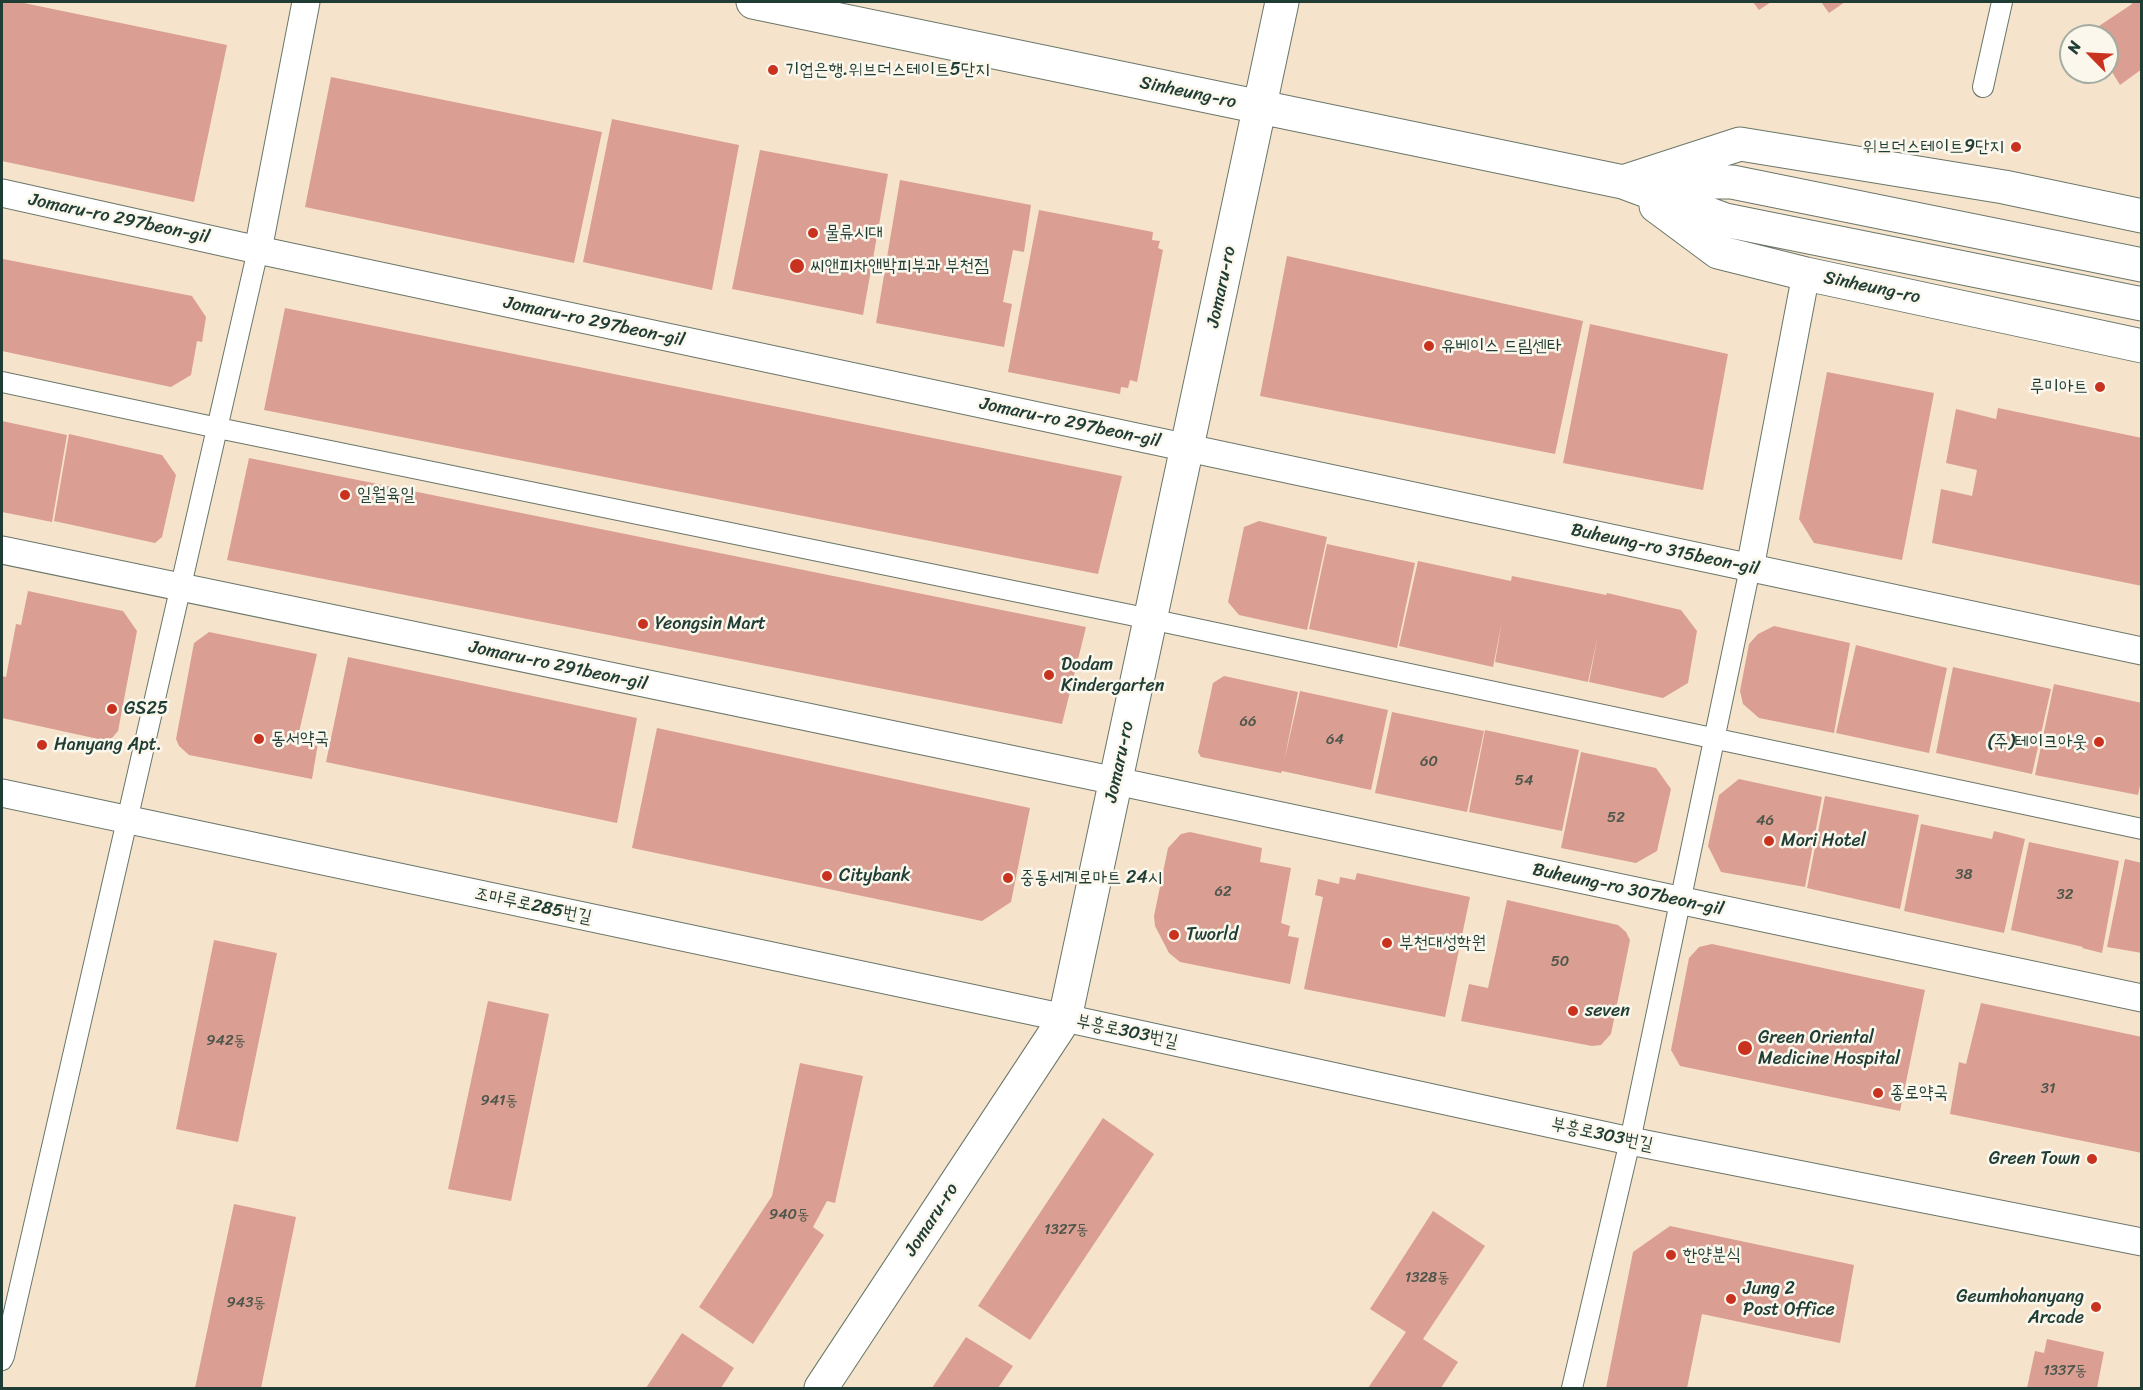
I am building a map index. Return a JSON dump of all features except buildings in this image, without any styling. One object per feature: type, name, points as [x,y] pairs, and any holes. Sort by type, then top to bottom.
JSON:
[{"type":"street","points":[[2,1360],[258,250],[306,2]]},
{"type":"street","name":"Sinheung-ro","points":[[753,2],[1623,182],[1725,220],[2142,304]]},
{"type":"street","name":"Jomaru-ro","points":[[821,1389],[1065,1018],[1282,2]]},
{"type":"street","points":[[1983,87],[2002,2]]},
{"type":"street","name":"Sinheung-ro","points":[[1623,182],[1740,144],[2004,187],[2142,216]]},
{"type":"street","name":"Sinheung-ro","points":[[1623,182],[1732,182],[2142,265]]},
{"type":"street","name":"Sinheung-ro","points":[[1623,182],[1718,252],[1806,274],[2142,346]]},
{"type":"street","name":"Jomaru-ro 297beon-gil","points":[[2,193],[258,250],[1188,448]]},
{"type":"street","points":[[1572,1389],[1630,1141],[1750,568],[1806,274]]},
{"type":"street","points":[[2,382],[1150,619],[2142,829]]},
{"type":"street","name":"Buheung-ro 315beon-gil","points":[[1188,448],[2142,651]]},
{"type":"street","name":"Jomaru-ro 291beon-gil","points":[[2,550],[1116,781]]},
{"type":"street","name":"Buheung-ro 307beon-gil","points":[[1116,781],[2142,998]]},
{"type":"street","name":"조마루로285번길","points":[[2,793],[1065,1018]]},
{"type":"street","name":"부흥로303번길","points":[[1065,1018],[1630,1141],[2142,1242]]},
{"type":"place","name":"기업은행.위브더스테이트5단지","points":[[773,70]]},
{"type":"place","name":"위브더스테이트9단지","points":[[2016,147]]},
{"type":"place","name":"물류시대","points":[[813,233]]},
{"type":"place","name":"씨앤피차앤박피부과 부천점","points":[[797,266]]},
{"type":"place","name":"유베이스 드림센타","points":[[1429,346]]},
{"type":"place","name":"루미아트","points":[[2100,387]]},
{"type":"place","name":"일월육일","points":[[345,495]]},
{"type":"place","name":"Yeongsin Mart","points":[[643,624]]},
{"type":"place","name":"Dodam Kindergarten","points":[[1049,675]]},
{"type":"place","name":"GS25","points":[[112,709]]},
{"type":"place","name":"동서약국","points":[[259,739]]},
{"type":"place","name":"(주)테이크아웃","points":[[2099,742]]},
{"type":"place","name":"Hanyang Apt.","points":[[42,745]]},
{"type":"place","name":"Mori Hotel","points":[[1769,841]]},
{"type":"place","name":"Citybank","points":[[827,876]]},
{"type":"place","name":"중동세계로마트 24시","points":[[1008,878]]},
{"type":"place","name":"Tworld","points":[[1174,935]]},
{"type":"place","name":"부천대성학원","points":[[1387,943]]},
{"type":"place","name":"seven","points":[[1573,1011]]},
{"type":"place","name":"Green Oriental Medicine Hospital","points":[[1745,1048]]},
{"type":"place","name":"종로약국","points":[[1878,1093]]},
{"type":"place","name":"Green Town","points":[[2092,1159]]},
{"type":"place","name":"한양분식","points":[[1671,1255]]},
{"type":"place","name":"Jung 2 Post Office","points":[[1731,1299]]},
{"type":"place","name":"Geumhohanyang Arcade","points":[[2096,1307]]}]
